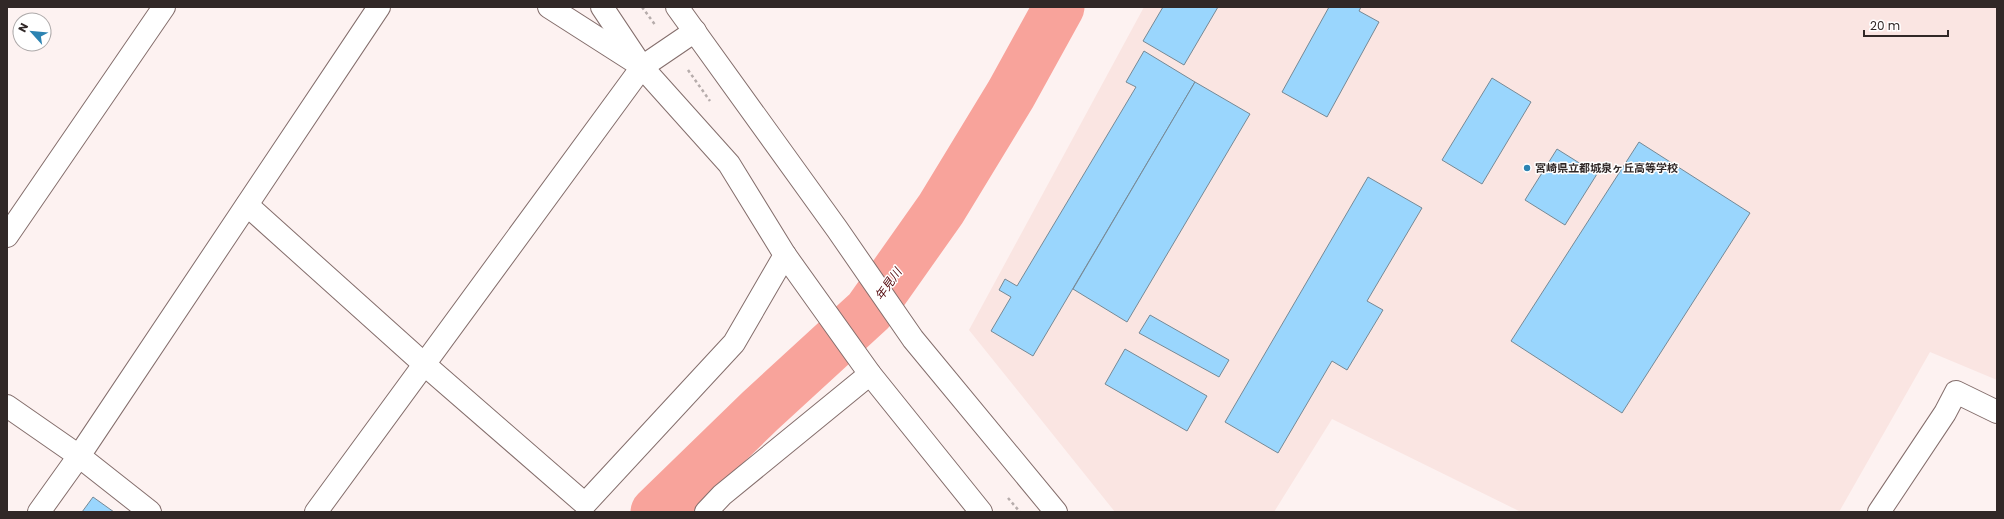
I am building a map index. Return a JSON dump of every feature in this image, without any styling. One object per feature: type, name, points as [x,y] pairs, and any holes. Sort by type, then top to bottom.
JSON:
[{"type":"street","points":[[7,236],[164,7]]},
{"type":"street","points":[[39,512],[79,456],[379,7]]},
{"type":"street","points":[[549,7],[642,67]]},
{"type":"street","points":[[602,7],[642,67],[729,164],[789,260],[870,374],[981,512]]},
{"type":"street","points":[[677,7],[837,229],[913,339],[1056,512]]},
{"type":"street","points":[[316,512],[642,67],[695,31]]},
{"type":"street","points":[[247,205],[424,364],[585,504],[734,344],[789,260]]},
{"type":"street","points":[[706,512],[722,495],[870,374]]},
{"type":"street","points":[[1879,512],[1945,413],[1956,392],[1997,412]]},
{"type":"street","points":[[7,406],[79,456],[150,512]]},
{"type":"shaded area","name":"宮崎県立都城泉ヶ丘高等学校","points":[[1144,7],[1997,7],[1997,380],[1930,352],[1839,512],[1521,512],[1332,419],[1274,512],[1115,512],[969,330]]},
{"type":"building","points":[[1163,7],[1218,7],[1184,65],[1143,41]]},
{"type":"building","points":[[1329,7],[1361,7],[1359,11],[1379,22],[1327,117],[1282,92]]},
{"type":"building","points":[[1144,51],[1195,82],[1033,356],[991,331],[1011,297],[999,290],[1005,279],[1017,286],[1136,87],[1126,82]]},
{"type":"building","points":[[1492,78],[1531,102],[1482,184],[1442,160]]},
{"type":"building","points":[[1195,82],[1250,114],[1127,322],[1073,289]]},
{"type":"building","points":[[1639,142],[1750,213],[1622,413],[1511,341]]},
{"type":"building","points":[[1557,149],[1597,174],[1565,225],[1525,200]]},
{"type":"building","points":[[1368,177],[1422,208],[1367,301],[1383,310],[1347,370],[1332,361],[1278,453],[1225,422]]},
{"type":"building","points":[[1150,315],[1229,360],[1219,377],[1139,333]]},
{"type":"building","points":[[1125,349],[1207,396],[1187,431],[1105,384]]},
{"type":"building","points":[[93,497],[114,512],[82,512]]},
{"type":"waterway","name":"年見川","points":[[656,512],[760,411],[869,311],[941,209],[1011,94],[1059,7]]},
{"type":"place","name":"宮崎県立都城泉ヶ丘高等学校","points":[[1527,168]]}]
